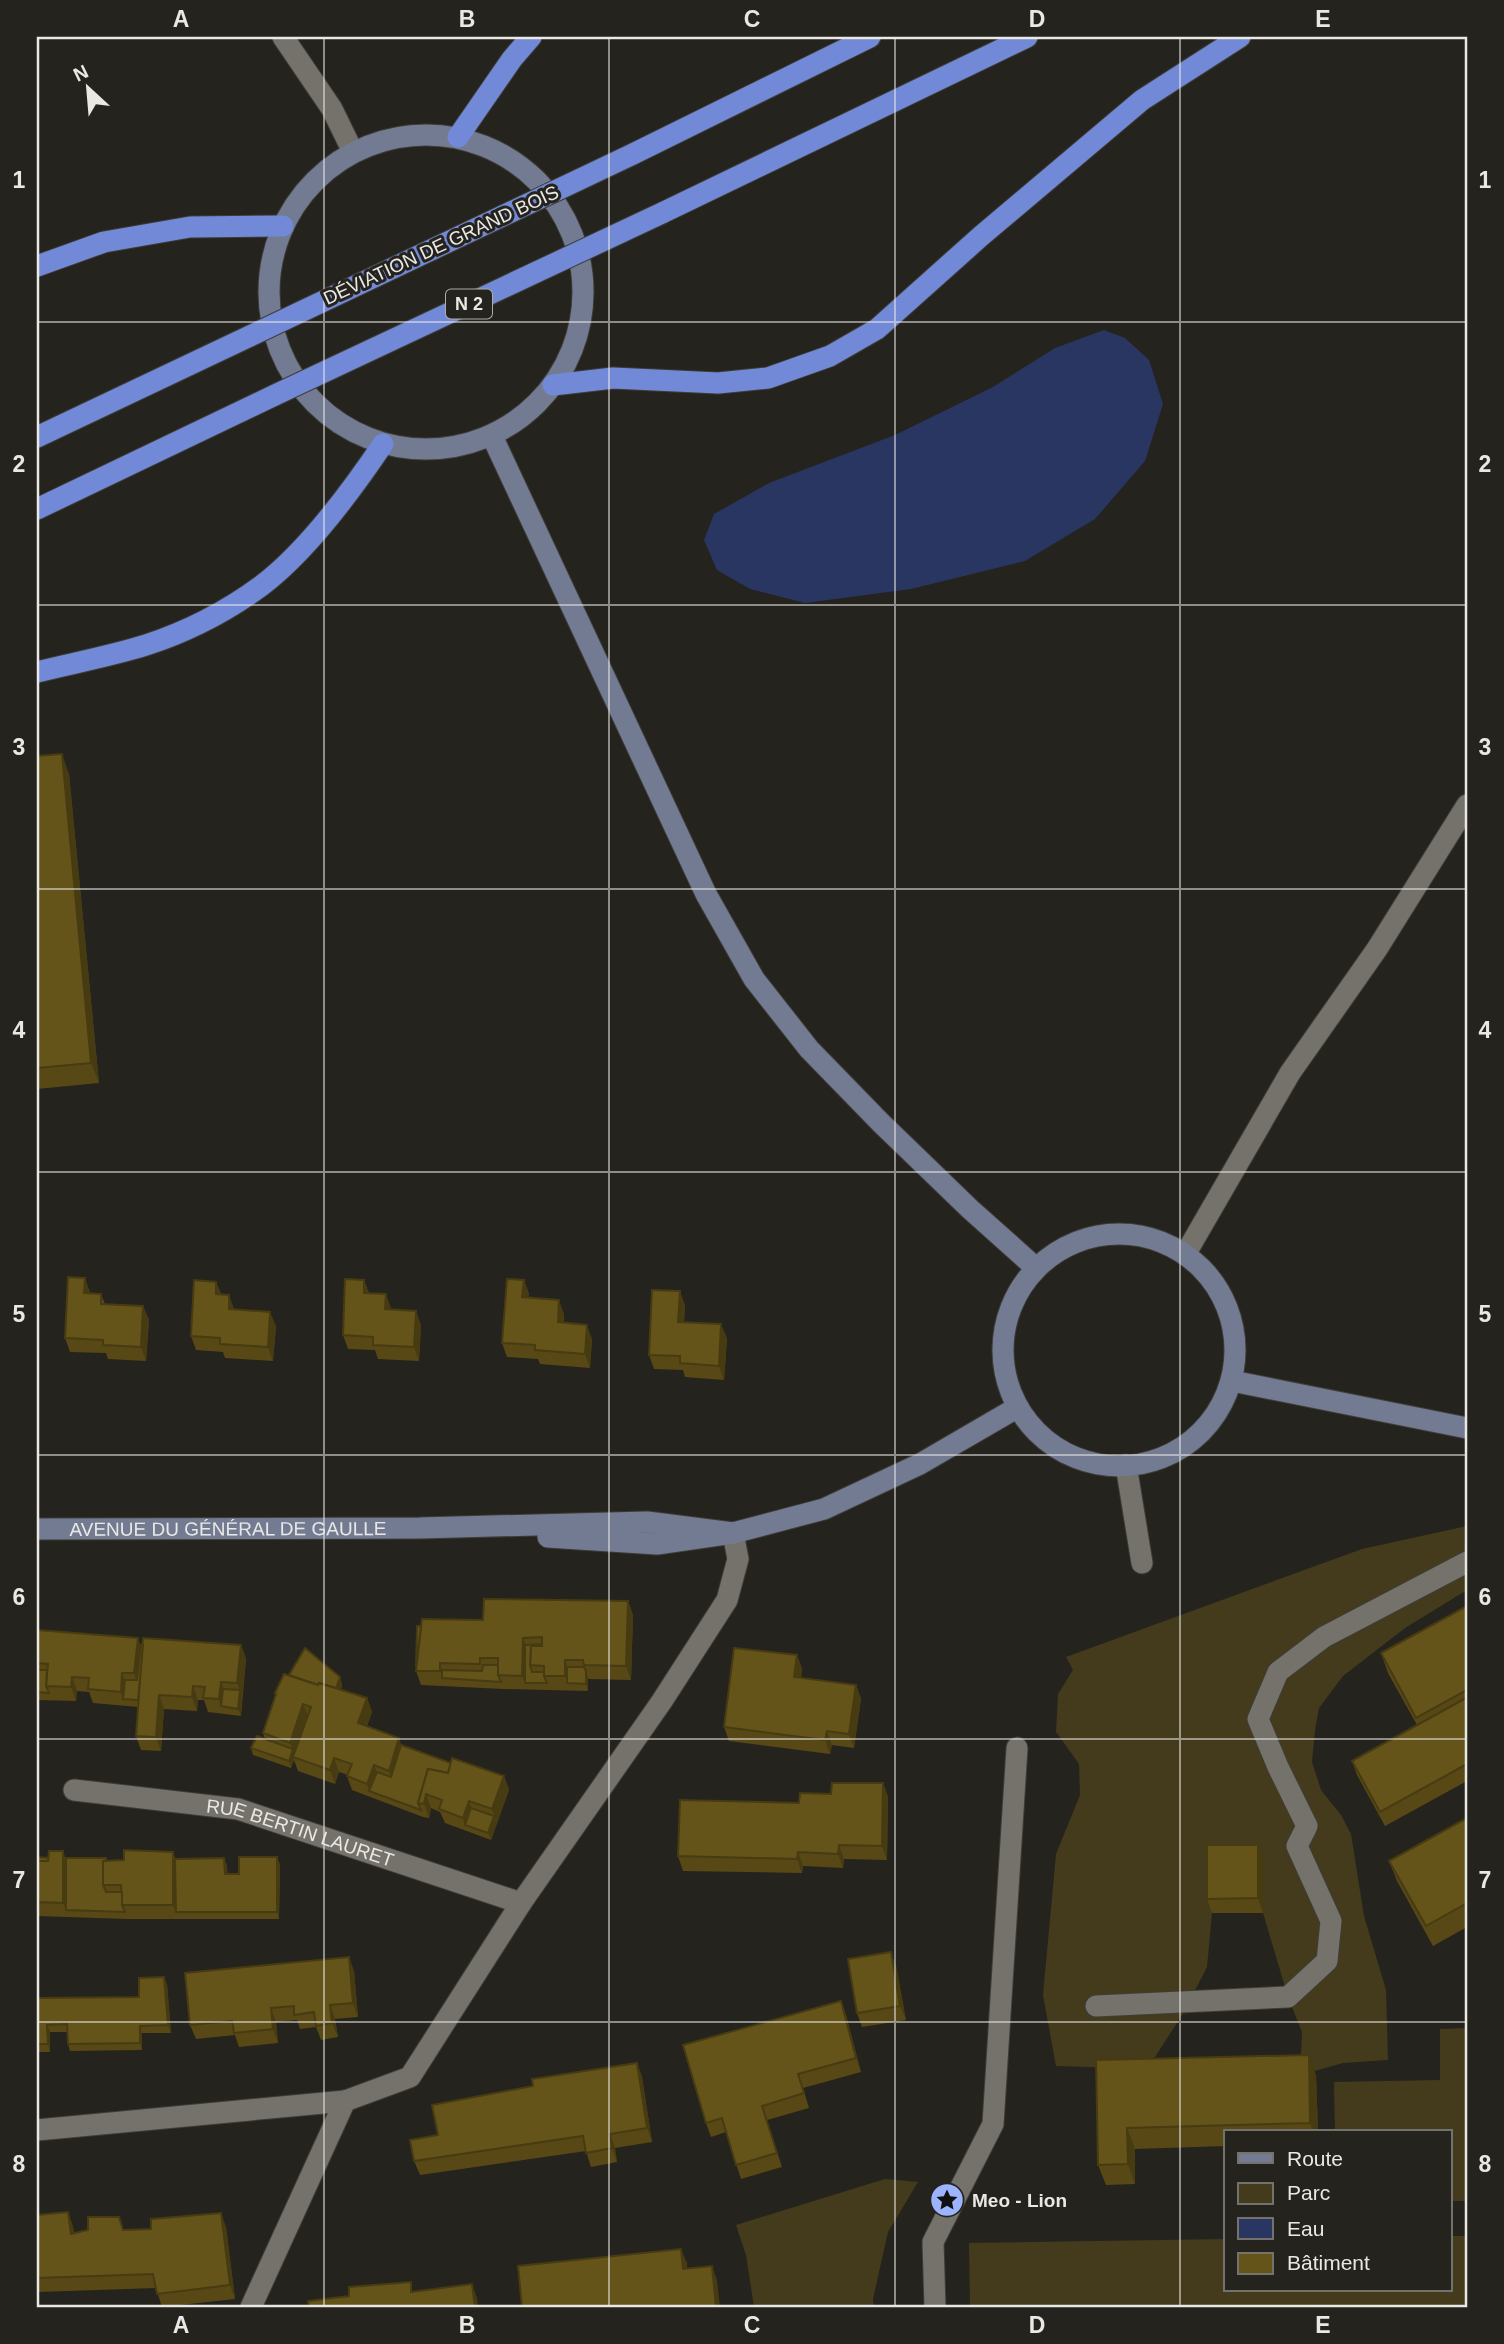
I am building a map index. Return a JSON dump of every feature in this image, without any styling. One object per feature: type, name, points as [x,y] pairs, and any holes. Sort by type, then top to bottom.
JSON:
[{"type":"highway","points":[[458,136],[512,59],[531,37]]},
{"type":"highway","name":"DÉVIATION DE GRAND BOIS","points":[[37,437],[633,154],[870,37]]},
{"type":"highway","name":"N 2","points":[[37,509],[1027,37]]},
{"type":"highway","points":[[553,385],[613,378],[718,383],[768,378],[830,356],[877,329],[981,236],[1142,100],[1240,37]]},
{"type":"highway","points":[[37,266],[104,242],[190,227],[283,226]]},
{"type":"highway","points":[[37,672],[146,645],[197,624],[261,586],[305,544],[358,481],[383,444]]},
{"type":"main road","points":[[422,134],[458,136],[523,166],[568,221],[585,289],[569,359],[553,385],[524,416],[492,436],[457,446],[420,450],[383,444],[334,421],[296,382],[273,332],[269,279],[283,226],[300,197],[324,172],[353,152],[386,139],[422,134]]},
{"type":"main road","points":[[492,436],[706,894],[754,979],[810,1049],[881,1123],[1036,1269]]},
{"type":"main road","points":[[1125,1234],[1146,1237],[1185,1253],[1211,1278],[1229,1310],[1236,1345],[1232,1381],[1221,1407],[1203,1430],[1181,1448],[1163,1456],[1126,1465],[1088,1461],[1053,1445],[1033,1428],[1018,1407],[1007,1380],[1003,1350],[1007,1320],[1018,1293],[1036,1269],[1062,1249],[1092,1237],[1125,1234]]},
{"type":"main road","points":[[1232,1381],[1467,1428]]},
{"type":"main road","name":"AVENUE DU GÉNÉRAL DE GAULLE","points":[[37,1529],[420,1528],[648,1522],[733,1533],[824,1509],[920,1464],[1018,1407]]},
{"type":"street","points":[[283,37],[332,109],[353,152]]},
{"type":"street","points":[[1185,1253],[1290,1073],[1377,949],[1467,805]]},
{"type":"street","points":[[1126,1465],[1142,1563]]},
{"type":"street","points":[[37,2130],[345,2101],[410,2077],[521,1903],[662,1701],[727,1600],[738,1559],[733,1533]]},
{"type":"street","points":[[1096,2006],[1288,1997],[1327,1961],[1331,1921],[1297,1846],[1307,1826],[1258,1719],[1278,1672],[1324,1637],[1467,1562]]},
{"type":"street","points":[[935,2307],[933,2242],[993,2124],[1017,1748]]},
{"type":"street","name":"RUE BERTIN LAURET","points":[[74,1790],[239,1809],[521,1903]]},
{"type":"street","points":[[251,2307],[345,2101]]},
{"type":"green space","points":[[1467,1526],[1467,1590],[1405,1628],[1343,1676],[1319,1708],[1315,1730],[1312,1762],[1321,1790],[1341,1815],[1351,1834],[1364,1916],[1386,1990],[1388,2060],[1343,2063],[1300,2075],[1302,2032],[1288,1997],[1263,1913],[1263,1860],[1212,1860],[1212,1913],[1207,1967],[1184,2012],[1155,2057],[1125,2068],[1056,2066],[1043,1995],[1056,1854],[1080,1795],[1079,1764],[1056,1732],[1058,1694],[1073,1670],[1066,1657],[1362,1549]]},
{"type":"green space","points":[[1467,2028],[1467,2201],[1452,2201],[1452,2130],[1335,2130],[1334,2082],[1440,2080],[1440,2029]]},
{"type":"green space","points":[[885,2179],[918,2182],[888,2232],[873,2299],[874,2307],[754,2307],[746,2255],[736,2225]]},
{"type":"green space","points":[[1452,2236],[1467,2236],[1467,2307],[970,2307],[969,2243],[1224,2239],[1224,2292],[1452,2292]]},
{"type":"water","points":[[1104,330],[1125,338],[1149,360],[1163,404],[1145,461],[1095,519],[1025,561],[911,589],[805,603],[750,589],[717,570],[704,540],[714,514],[769,483],[895,435],[993,387],[1055,348]]},
{"type":"building","points":[[62,754],[91,1063],[37,1068],[37,756]]},
{"type":"building","points":[[68,1277],[85,1278],[84,1293],[101,1294],[101,1304],[143,1306],[141,1347],[103,1345],[103,1340],[65,1338]]},
{"type":"building","points":[[345,1279],[364,1280],[364,1293],[386,1294],[385,1309],[416,1311],[414,1347],[373,1345],[373,1337],[343,1335]]},
{"type":"building","points":[[507,1279],[524,1280],[522,1297],[559,1300],[558,1322],[587,1325],[585,1354],[535,1350],[535,1345],[502,1343]]},
{"type":"building","points":[[194,1280],[216,1282],[216,1294],[229,1295],[229,1309],[270,1312],[268,1347],[220,1344],[220,1338],[191,1336]]},
{"type":"building","points":[[652,1290],[680,1291],[678,1322],[721,1324],[719,1366],[680,1363],[680,1356],[649,1355]]},
{"type":"building","points":[[484,1599],[628,1601],[626,1666],[584,1665],[583,1660],[565,1660],[565,1676],[544,1676],[544,1666],[530,1665],[531,1646],[542,1646],[542,1637],[523,1638],[522,1676],[498,1675],[498,1658],[480,1658],[480,1664],[440,1663],[440,1671],[416,1671],[422,1619],[483,1620]]},
{"type":"building","points":[[1467,1606],[1467,1690],[1416,1718],[1381,1653]]},
{"type":"building","points":[[417,1626],[421,1626],[416,1667]]},
{"type":"building","points":[[37,1630],[138,1638],[134,1673],[122,1673],[121,1692],[88,1689],[89,1678],[72,1677],[71,1687],[46,1686],[48,1664],[37,1663]]},
{"type":"building","points":[[143,1638],[241,1645],[237,1683],[221,1682],[219,1699],[203,1698],[205,1687],[193,1686],[192,1697],[159,1695],[156,1737],[136,1736]]},
{"type":"building","points":[[542,1644],[531,1646],[530,1665],[532,1672],[544,1672],[547,1683],[525,1683],[525,1645]]},
{"type":"building","points":[[141,1645],[138,1700],[123,1699],[125,1680],[137,1680]]},
{"type":"building","points":[[305,1648],[340,1677],[336,1688],[289,1675]]},
{"type":"building","points":[[734,1648],[797,1655],[794,1677],[856,1685],[849,1734],[827,1731],[825,1740],[724,1727]]},
{"type":"building","points":[[483,1665],[498,1665],[501,1682],[442,1678],[442,1670],[482,1671]]},
{"type":"building","points":[[567,1667],[584,1667],[586,1684],[567,1683]]},
{"type":"building","points":[[37,1670],[47,1670],[46,1686],[49,1693],[37,1692]]},
{"type":"building","points":[[284,1674],[367,1698],[358,1723],[399,1738],[389,1771],[374,1765],[367,1784],[347,1776],[352,1764],[334,1758],[330,1770],[293,1757],[311,1707],[303,1704],[290,1743],[263,1733],[275,1693]]},
{"type":"building","points":[[223,1689],[240,1690],[238,1709],[221,1706]]},
{"type":"building","points":[[1466,1698],[1467,1764],[1380,1812],[1352,1761]]},
{"type":"building","points":[[257,1736],[293,1749],[289,1761],[251,1748]]},
{"type":"building","points":[[401,1745],[451,1763],[448,1773],[428,1769],[418,1803],[421,1810],[369,1791],[377,1772],[391,1777]]},
{"type":"building","points":[[452,1758],[504,1776],[492,1809],[469,1801],[463,1818],[439,1809],[442,1800],[426,1794],[424,1804],[418,1803],[428,1769],[448,1773]]},
{"type":"building","points":[[832,1783],[883,1783],[882,1846],[839,1845],[838,1854],[798,1852],[797,1859],[678,1856],[680,1800],[799,1803],[800,1793],[831,1794]]},
{"type":"building","points":[[471,1808],[494,1816],[488,1833],[465,1825]]},
{"type":"building","points":[[1467,1818],[1467,1903],[1426,1926],[1389,1861]]},
{"type":"building","points":[[1207,1845],[1258,1845],[1258,1898],[1207,1899]]},
{"type":"building","points":[[124,1850],[173,1852],[173,1905],[122,1905],[121,1885],[103,1885],[103,1861],[124,1860]]},
{"type":"building","points":[[49,1851],[63,1851],[63,1903],[37,1902],[37,1861],[48,1861]]},
{"type":"building","points":[[37,1857],[48,1858],[48,1861],[37,1861]]},
{"type":"building","points":[[239,1857],[277,1857],[277,1912],[176,1912],[175,1859],[224,1858],[225,1874],[239,1874]]},
{"type":"building","points":[[66,1858],[106,1858],[106,1861],[103,1861],[103,1885],[106,1892],[122,1892],[125,1912],[66,1910]]},
{"type":"building","points":[[891,1952],[900,2006],[857,2013],[848,1959]]},
{"type":"building","points":[[349,1957],[353,2003],[330,2005],[332,2023],[316,2026],[314,2012],[294,2015],[294,2006],[271,2008],[273,2029],[234,2033],[232,2021],[190,2025],[185,1973]]},
{"type":"building","points":[[164,1977],[168,2025],[140,2026],[140,2043],[68,2044],[67,2024],[47,2025],[48,2044],[37,2044],[37,1998],[139,1997],[139,1978]]},
{"type":"building","points":[[841,2001],[856,2058],[798,2074],[804,2093],[762,2106],[777,2153],[736,2165],[722,2118],[706,2123],[683,2045]]},
{"type":"building","points":[[1309,2055],[1310,2123],[1127,2128],[1128,2164],[1098,2165],[1096,2060]]},
{"type":"building","points":[[637,2063],[647,2128],[610,2134],[612,2148],[586,2153],[583,2136],[414,2161],[410,2140],[438,2135],[432,2105],[533,2086],[532,2079]]},
{"type":"building","points":[[68,2212],[71,2234],[88,2230],[88,2217],[119,2217],[123,2230],[151,2229],[151,2219],[221,2213],[230,2285],[157,2294],[153,2274],[37,2278],[37,2215]]},
{"type":"building","points":[[681,2249],[683,2269],[712,2266],[716,2307],[522,2307],[518,2266]]},
{"type":"building","points":[[411,2282],[411,2292],[472,2284],[475,2307],[309,2307],[308,2301],[349,2296],[349,2287]]},
{"type":"place","name":"Meo - Lion","points":[[947,2200]]}]
